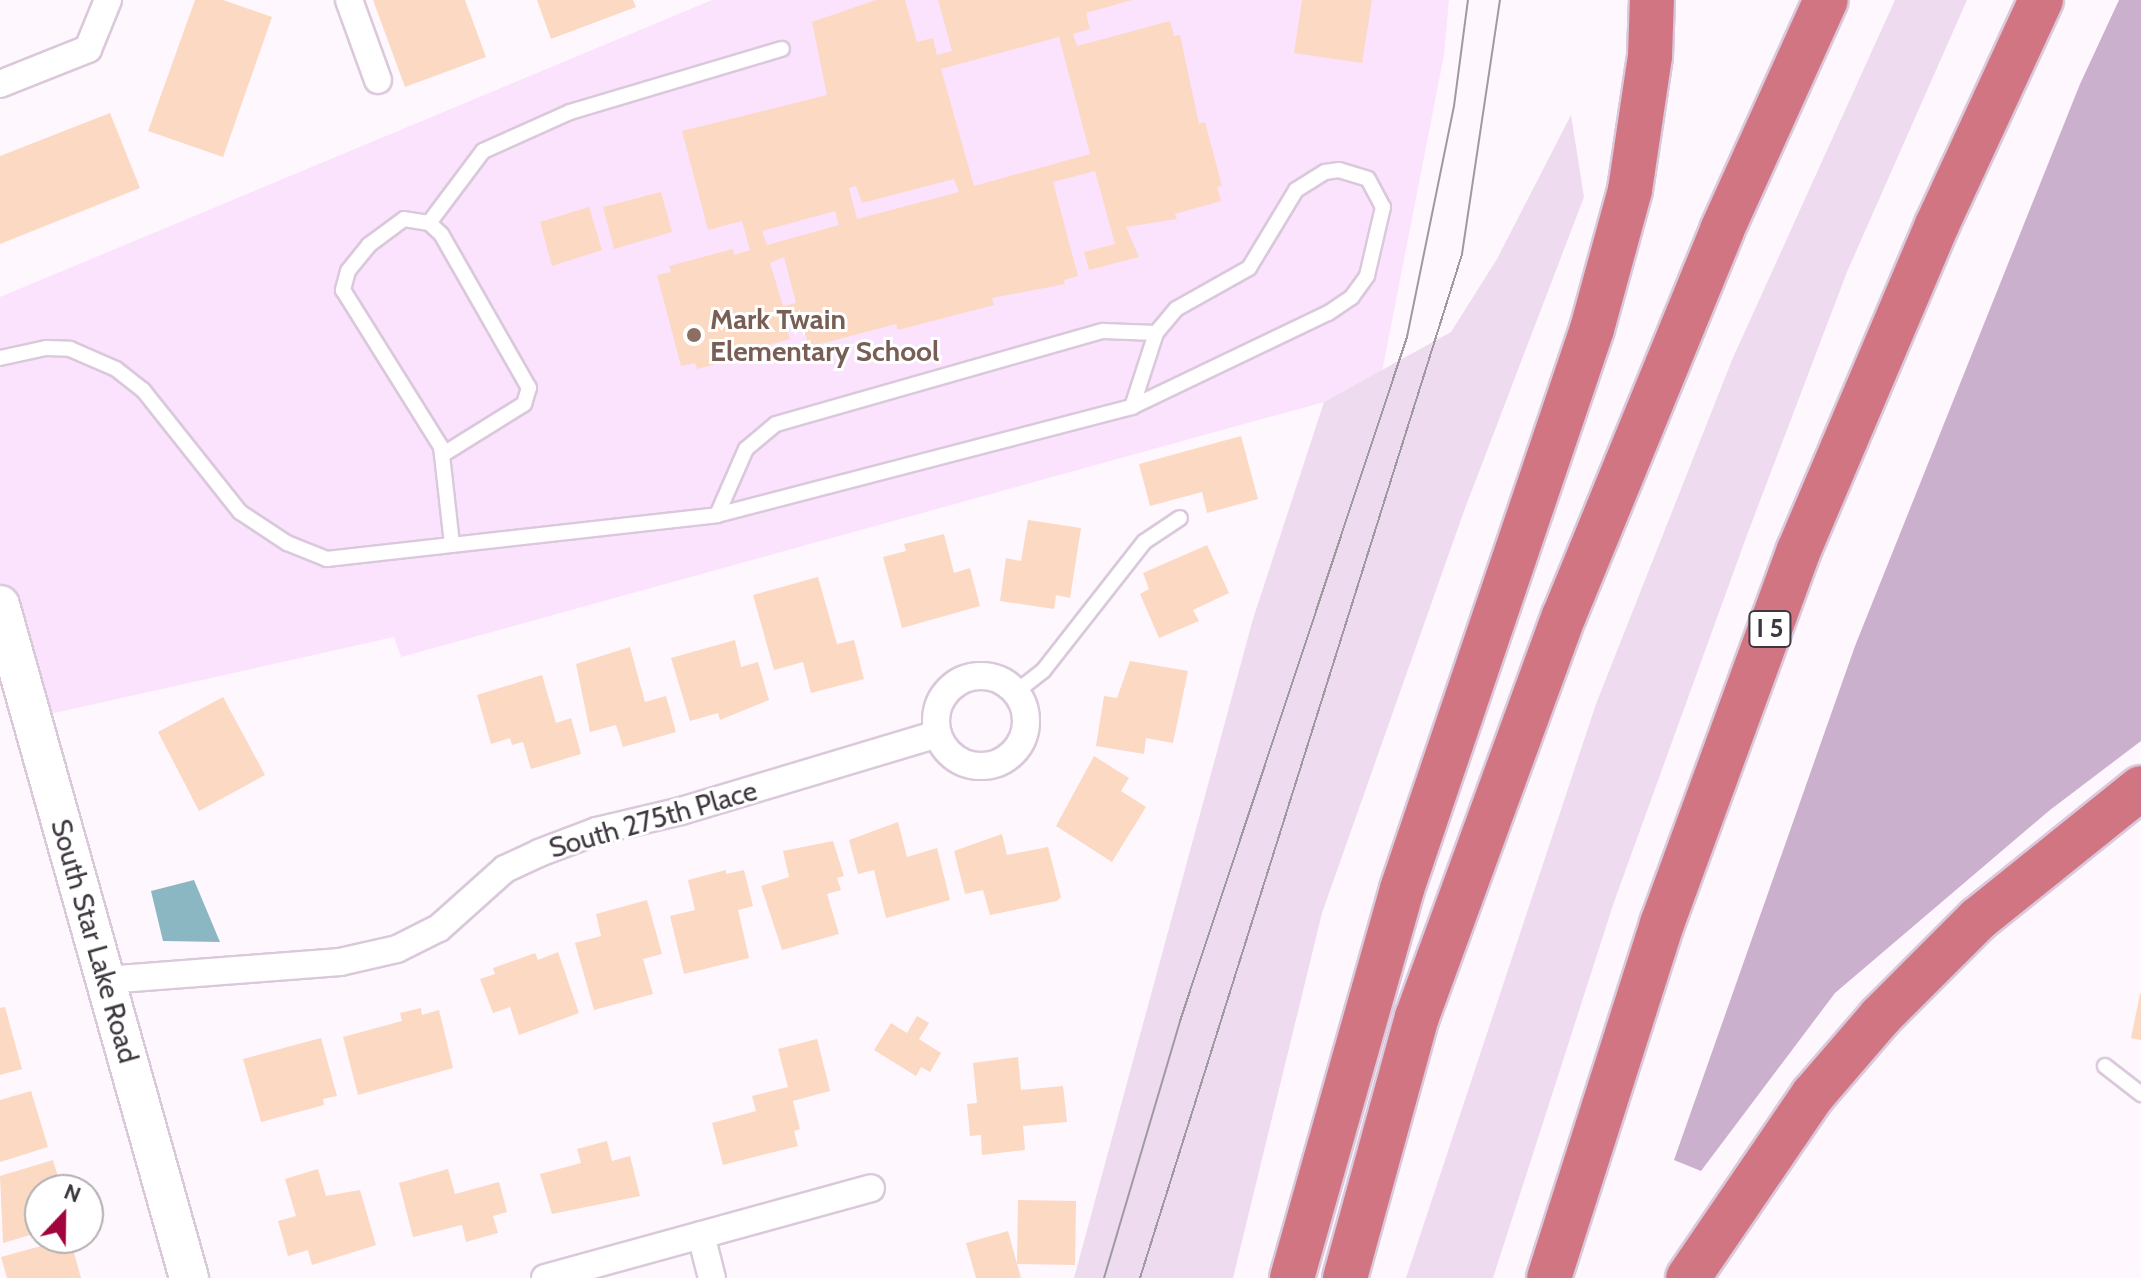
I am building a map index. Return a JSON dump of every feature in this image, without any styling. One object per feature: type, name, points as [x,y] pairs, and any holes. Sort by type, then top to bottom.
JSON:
[{"type":"highway","points":[[1292,1278],[1402,889],[1592,329],[1630,190],[1650,56],[1652,0]]},
{"type":"highway","points":[[1345,1278],[1417,1017],[1564,616],[1722,230],[1826,0]]},
{"type":"highway","name":"I 5","points":[[1549,1278],[1662,924],[1799,550],[1937,225],[2041,0]]},
{"type":"highway","points":[[1688,1278],[1813,1095],[1880,1017],[1978,919],[2141,788]]},
{"type":"street","points":[[0,84],[88,49],[108,0]]},
{"type":"street","points":[[349,0],[378,80]]},
{"type":"street","name":"South Star Lake Road","points":[[0,605],[189,1278]]},
{"type":"street","points":[[968,678],[994,679],[1016,692],[1025,708],[1024,734],[1010,756],[994,764],[960,760],[938,734],[942,700],[968,678]]},
{"type":"street","name":"South 275th Place","points":[[106,980],[340,962],[397,949],[439,928],[505,869],[539,853],[597,831],[681,811],[938,734]]},
{"type":"street","points":[[545,1278],[871,1188]]},
{"type":"street","points":[[701,1235],[712,1278]]},
{"type":"lane","points":[[429,223],[483,151],[570,112],[782,49]]},
{"type":"lane","points":[[0,358],[46,348],[70,349],[116,369],[143,390],[240,512],[287,543],[327,559],[717,515],[1132,407],[1328,313],[1352,297],[1367,276],[1383,207],[1378,191],[1368,179],[1339,170],[1306,181],[1249,268],[1194,295],[1156,333],[1132,407]]},
{"type":"lane","points":[[442,455],[524,404],[529,388],[441,234],[429,223],[404,219],[369,245],[348,271],[343,290],[442,455],[452,544]]},
{"type":"lane","points":[[717,515],[746,449],[776,424],[1103,331],[1156,333]]},
{"type":"lane","points":[[1016,692],[1043,671],[1144,542],[1180,518]]},
{"type":"lane","points":[[2105,1066],[2141,1094]]},
{"type":"shaded area","name":"Mark Twain Elementary School","points":[[712,0],[1449,0],[1444,55],[1382,372],[1324,402],[401,657],[394,637],[32,718],[0,605],[0,297]]},
{"type":"shaded area","points":[[1895,0],[1967,0],[1847,272],[1747,535],[1614,902],[1493,1278],[1406,1278],[1596,704],[1732,360]]},
{"type":"shaded area","points":[[2119,0],[2141,0],[2141,741],[2050,810],[1835,993],[1701,1171],[1674,1160],[1855,646],[2080,84]]},
{"type":"shaded area","points":[[1571,115],[1584,197],[1464,511],[1322,913],[1233,1278],[1074,1278],[1253,619],[1324,402],[1451,332],[1497,259]]},
{"type":"water","points":[[194,880],[220,942],[163,941],[151,891]]},
{"type":"building","points":[[195,0],[223,0],[272,17],[223,157],[148,131]]},
{"type":"building","points":[[373,0],[465,0],[486,57],[405,87]]},
{"type":"building","points":[[537,0],[633,0],[636,7],[551,39]]},
{"type":"building","points":[[876,0],[905,0],[917,42],[933,38],[937,55],[952,51],[938,0],[1132,0],[1086,13],[1090,29],[1073,34],[1077,46],[1170,21],[1174,36],[1180,35],[1199,124],[1205,122],[1222,186],[1217,187],[1221,201],[1175,214],[1177,219],[1126,227],[1139,257],[1089,270],[1084,252],[1115,244],[1095,171],[1053,182],[1078,276],[1064,280],[1065,284],[992,298],[994,305],[898,330],[896,324],[809,347],[801,319],[786,324],[790,339],[758,348],[759,353],[697,369],[695,363],[681,366],[657,275],[671,272],[669,266],[733,249],[734,255],[750,250],[742,221],[708,230],[682,131],[827,95],[812,22]],"holes":[[[1059,37],[1090,154],[974,186],[941,69]],[[954,179],[959,192],[857,219],[849,188],[856,186],[862,203]],[[835,211],[839,225],[767,245],[762,231]],[[784,257],[796,303],[783,306],[770,263]]]},
{"type":"building","points":[[1302,0],[1372,0],[1362,63],[1294,53]]},
{"type":"building","points":[[110,113],[140,188],[0,244],[0,156]]},
{"type":"building","points":[[661,192],[672,232],[614,249],[603,207]]},
{"type":"building","points":[[589,207],[602,250],[552,266],[540,222]]},
{"type":"building","points":[[1241,436],[1258,499],[1207,513],[1202,492],[1150,506],[1139,464]]},
{"type":"building","points":[[1028,520],[1081,528],[1070,598],[1056,595],[1054,609],[1000,601],[1006,558],[1021,561]]},
{"type":"building","points":[[944,534],[954,573],[970,568],[980,606],[902,628],[883,557],[906,551],[904,544]]},
{"type":"building","points":[[1207,545],[1229,593],[1193,610],[1199,621],[1159,638],[1140,594],[1149,589],[1143,573]]},
{"type":"building","points":[[818,577],[837,644],[854,640],[864,679],[811,693],[803,662],[774,670],[753,595]]},
{"type":"building","points":[[735,640],[741,667],[758,662],[769,700],[720,720],[718,713],[690,721],[671,658]]},
{"type":"building","points":[[630,647],[645,702],[666,696],[676,732],[623,747],[616,725],[590,732],[576,664]]},
{"type":"building","points":[[1130,661],[1188,671],[1173,743],[1146,738],[1144,754],[1096,746],[1104,696],[1117,698]]},
{"type":"building","points":[[542,675],[556,723],[571,718],[581,754],[531,769],[523,742],[512,745],[510,738],[491,744],[477,695]]},
{"type":"building","points":[[223,697],[265,775],[199,811],[158,732]]},
{"type":"building","points":[[1094,756],[1129,778],[1121,791],[1146,807],[1112,862],[1056,826]]},
{"type":"building","points":[[898,822],[907,857],[937,848],[950,900],[886,918],[874,870],[858,874],[849,840]]},
{"type":"building","points":[[1002,834],[1007,855],[1048,847],[1061,897],[1057,901],[990,915],[983,890],[965,894],[954,851]]},
{"type":"building","points":[[833,841],[844,876],[837,878],[841,890],[827,894],[839,934],[782,950],[761,886],[789,877],[783,851]]},
{"type":"building","points":[[726,870],[726,874],[744,870],[753,906],[738,910],[749,958],[684,974],[670,916],[695,910],[688,880]]},
{"type":"building","points":[[647,900],[662,954],[643,959],[653,994],[594,1010],[575,943],[601,936],[596,914]]},
{"type":"building","points":[[558,952],[579,1013],[519,1035],[510,1007],[493,1013],[480,979],[495,974],[493,968],[535,953],[538,960]]},
{"type":"building","points":[[2141,994],[2141,1040],[2131,1038]]},
{"type":"building","points":[[5,1007],[22,1069],[0,1075],[0,1008]]},
{"type":"building","points":[[421,1008],[422,1015],[439,1010],[453,1068],[358,1095],[343,1037],[402,1021],[400,1013]]},
{"type":"building","points":[[917,1016],[929,1023],[919,1039],[941,1053],[930,1072],[921,1067],[916,1076],[874,1050],[891,1023],[907,1033]]},
{"type":"building","points":[[321,1038],[337,1096],[323,1099],[324,1105],[261,1122],[243,1059]]},
{"type":"building","points":[[817,1039],[830,1091],[793,1101],[800,1129],[794,1131],[798,1146],[723,1165],[712,1123],[756,1111],[752,1096],[788,1087],[778,1049]]},
{"type":"building","points":[[1018,1057],[1021,1090],[1063,1086],[1067,1122],[1023,1126],[1025,1150],[982,1155],[981,1135],[970,1136],[967,1104],[977,1103],[973,1063]]},
{"type":"building","points":[[31,1091],[48,1147],[0,1162],[0,1100]]},
{"type":"building","points":[[607,1141],[612,1161],[630,1156],[640,1196],[552,1214],[540,1174],[581,1163],[577,1149]]},
{"type":"building","points":[[53,1160],[57,1174],[24,1174],[24,1237],[3,1243],[0,1176]]},
{"type":"building","points":[[318,1169],[326,1196],[360,1190],[376,1245],[312,1265],[308,1250],[288,1256],[278,1221],[296,1216],[285,1179]]},
{"type":"building","points":[[448,1169],[455,1194],[499,1182],[507,1212],[493,1216],[498,1233],[466,1242],[462,1225],[413,1237],[399,1183]]},
{"type":"building","points":[[1018,1200],[1076,1201],[1075,1265],[1017,1264]]},
{"type":"building","points":[[1008,1231],[1021,1278],[976,1278],[966,1243]]},
{"type":"building","points":[[24,1251],[24,1254],[74,1254],[81,1278],[7,1278],[1,1257]]},
{"type":"tram line","points":[[1104,1278],[1180,1021],[1407,337],[1454,106],[1468,0]]},
{"type":"tram line","points":[[1140,1278],[1462,254],[1500,0]]},
{"type":"place","name":"Mark Twain Elementary School","points":[[694,335]]}]
